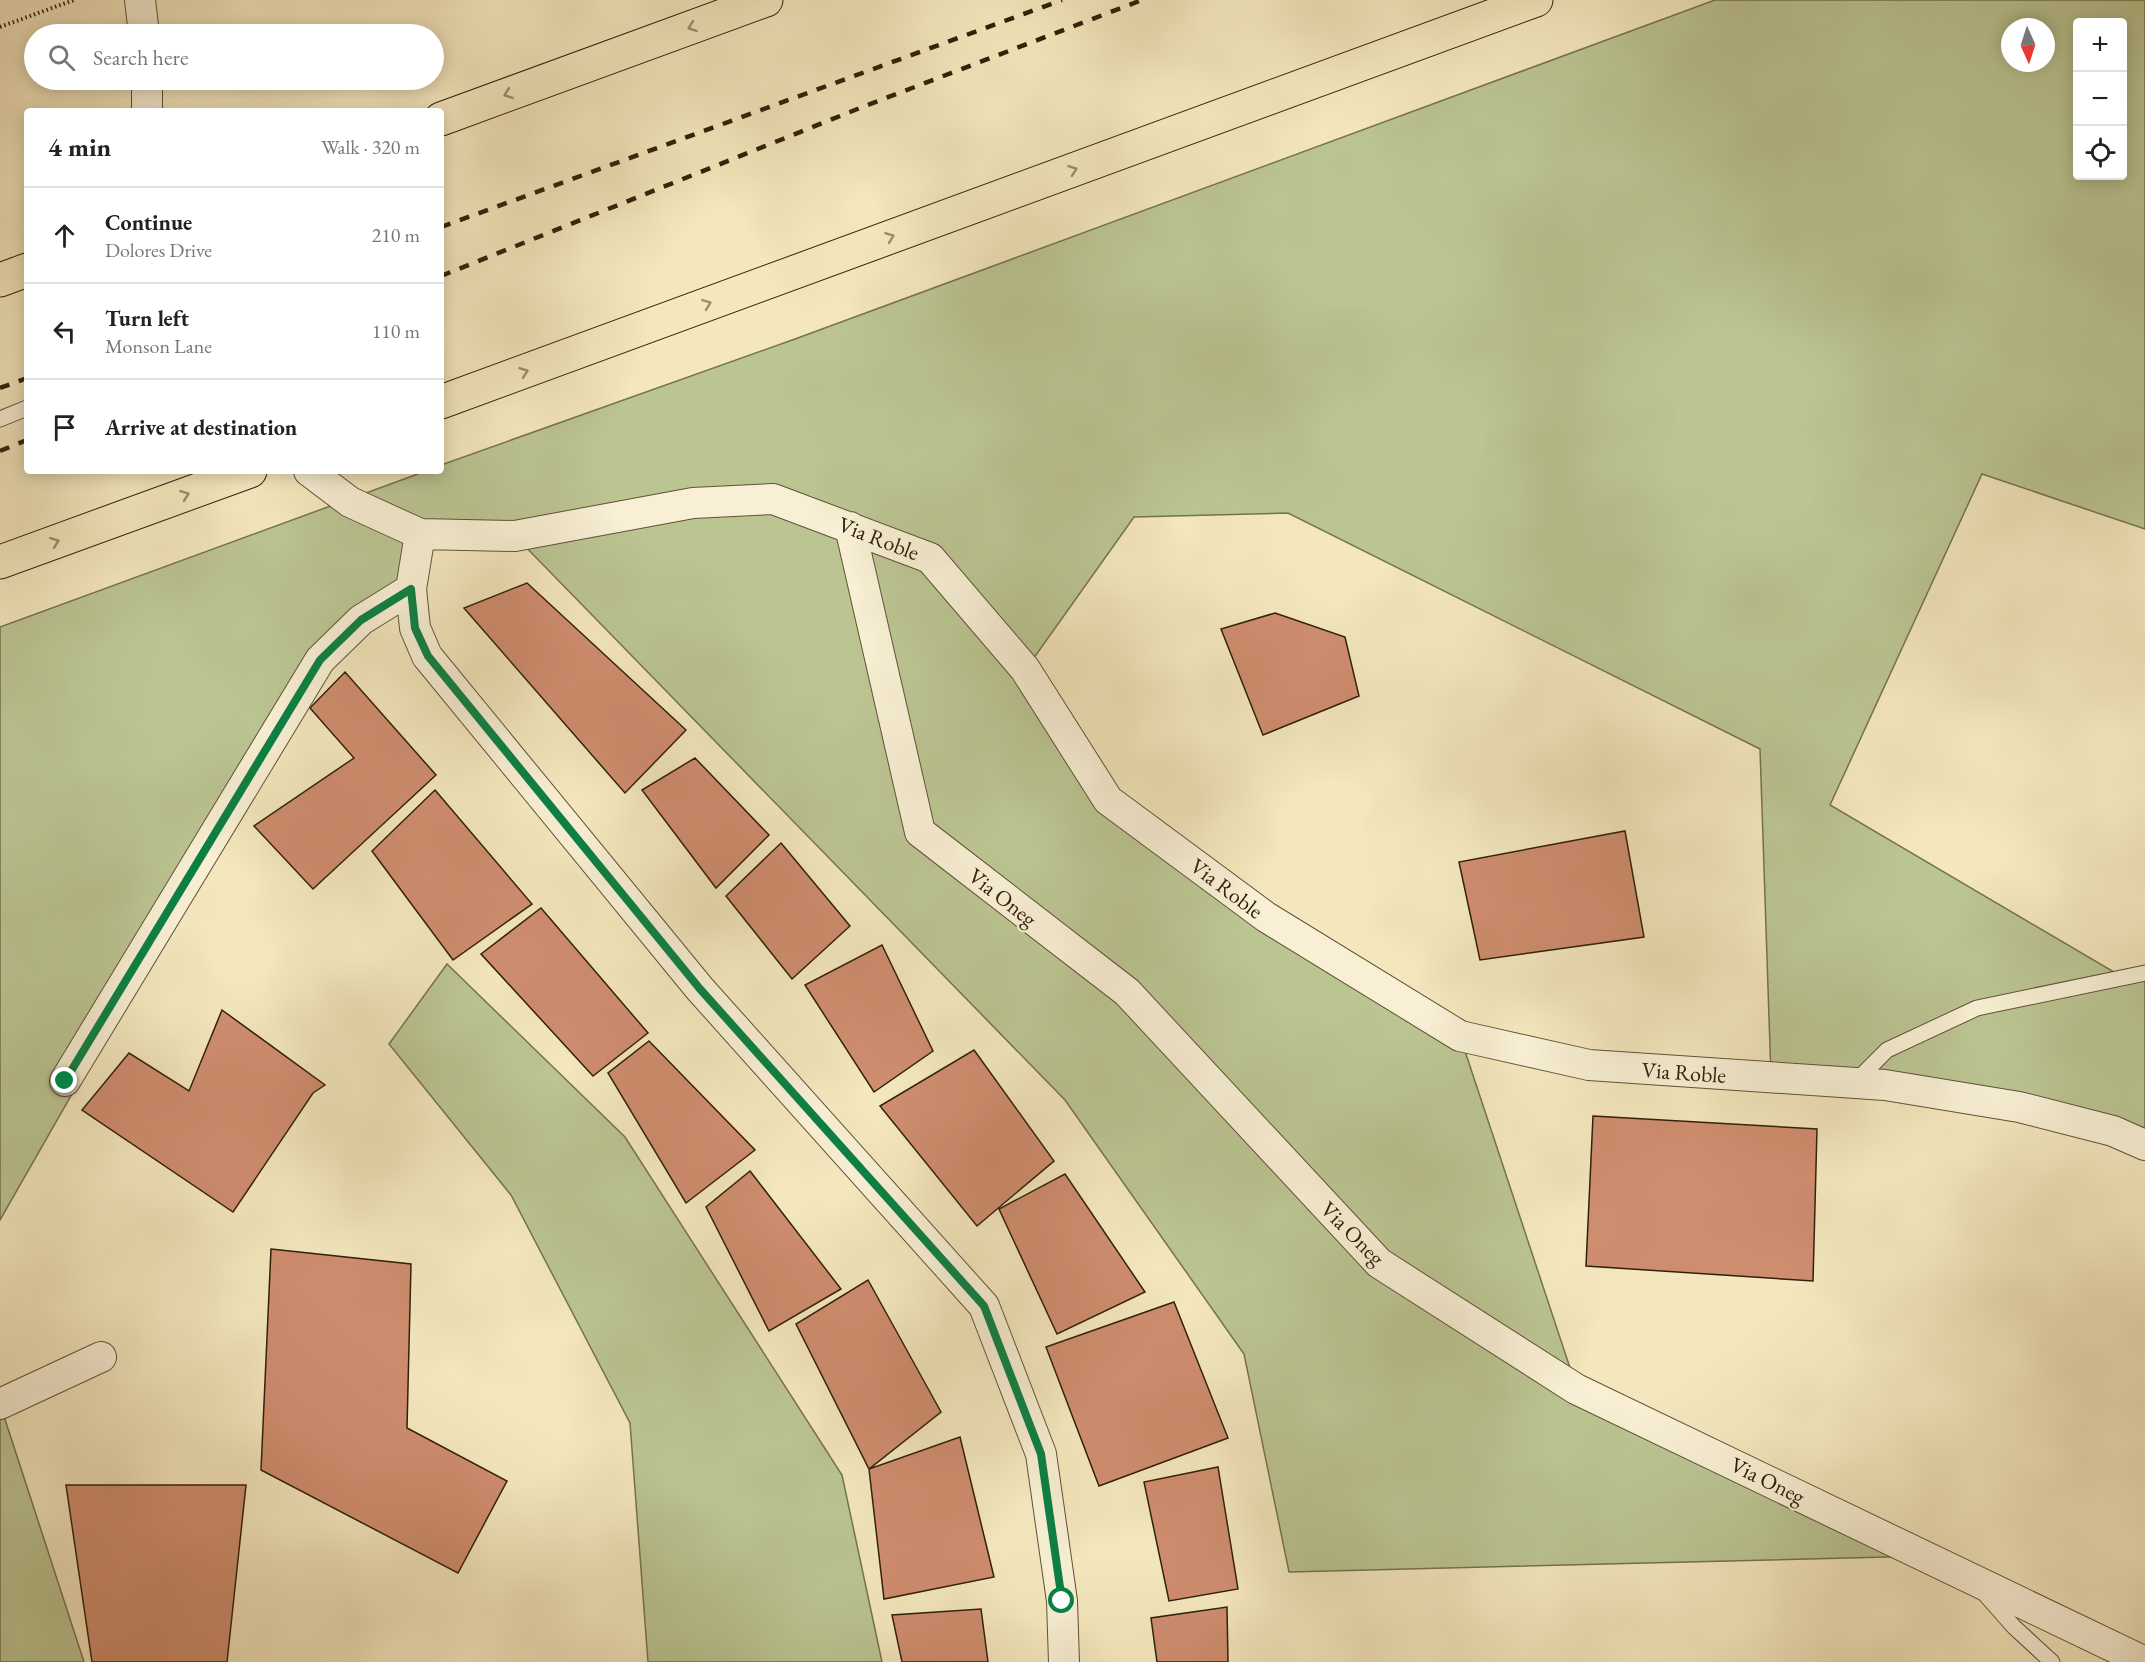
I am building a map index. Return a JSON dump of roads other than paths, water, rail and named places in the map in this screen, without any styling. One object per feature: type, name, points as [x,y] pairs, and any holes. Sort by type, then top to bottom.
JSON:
[{"type":"highway","points":[[444,118],[766,0]]},
{"type":"highway","points":[[455,397],[1536,0]]},
{"type":"highway","points":[[0,280],[24,271]]},
{"type":"highway","points":[[0,562],[242,474]]},
{"type":"street","points":[[140,0],[143,24]]},
{"type":"street","points":[[147,90],[147,108]]},
{"type":"street","points":[[313,474],[350,502],[420,534],[411,589],[415,628],[428,656],[700,989],[984,1306],[1041,1454],[1062,1601],[1064,1662]]},
{"type":"street","name":"Via Roble","points":[[420,534],[515,536],[693,503],[773,499],[930,558],[1025,669],[1108,800],[1266,917],[1460,1035],[1589,1065],[1885,1085],[2019,1107],[2113,1131],[2145,1145]]},
{"type":"street","name":"Via Oneg","points":[[850,527],[920,832],[1126,992],[1379,1263],[1576,1389],[2145,1662]]},
{"type":"street","points":[[65,1081],[320,660],[361,620],[411,589]]},
{"type":"street","points":[[0,1404],[101,1357]]},
{"type":"lane","points":[[0,418],[24,409]]},
{"type":"lane","points":[[1854,1083],[1887,1050],[1977,1008],[2145,973]]},
{"type":"lane","points":[[1970,1577],[2014,1627],[2052,1662]]},
{"type":"railway","points":[[444,226],[1062,0]]},
{"type":"railway","points":[[444,275],[865,106],[1142,0]]},
{"type":"railway","points":[[0,388],[24,379]]},
{"type":"railway","points":[[0,451],[24,441]]}]
